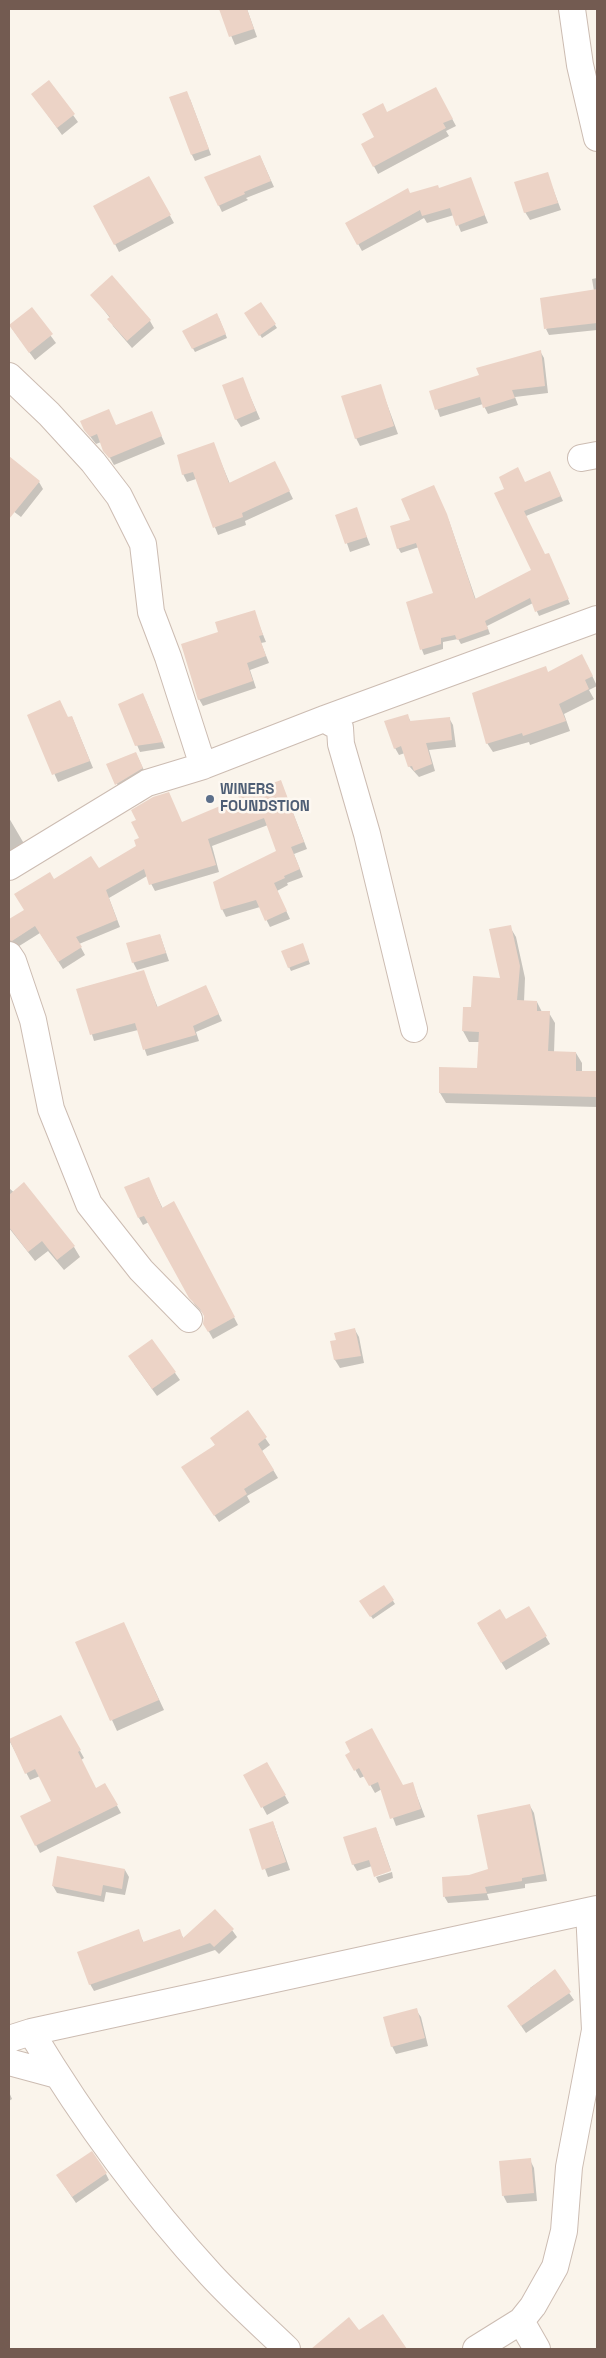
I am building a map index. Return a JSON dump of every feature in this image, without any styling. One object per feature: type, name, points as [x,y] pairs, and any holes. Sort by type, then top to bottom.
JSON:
[{"type":"street","points":[[572,9],[580,66],[597,138]]},
{"type":"street","points":[[9,376],[49,414],[93,462],[119,496],[143,544],[151,612],[168,656],[203,766]]},
{"type":"street","points":[[9,867],[147,783],[203,766],[324,719],[597,619]]},
{"type":"street","points":[[324,719],[340,728],[341,744],[367,834],[414,1030]]},
{"type":"street","points":[[9,955],[13,960],[33,1020],[51,1109],[89,1204],[141,1270],[189,1319]]},
{"type":"street","points":[[20,2036],[593,1910],[595,2030],[569,2167],[564,2231],[555,2267],[533,2306],[521,2321],[476,2349]]},
{"type":"street","points":[[20,2036],[57,2075],[144,2196],[212,2276],[288,2349]]},
{"type":"street","points":[[9,2062],[57,2075]]},
{"type":"street","points":[[521,2321],[537,2349]]},
{"type":"building","points":[[219,9],[247,9],[254,29],[229,37]]},
{"type":"building","points":[[49,80],[75,114],[57,128],[31,94]]},
{"type":"building","points":[[436,87],[453,119],[443,123],[446,128],[373,167],[361,144],[374,137],[362,114],[383,103],[387,112]]},
{"type":"building","points":[[187,91],[209,149],[191,155],[169,97]]},
{"type":"building","points":[[260,155],[271,181],[244,192],[245,194],[218,206],[204,177]]},
{"type":"building","points":[[548,172],[558,203],[524,213],[514,182]]},
{"type":"building","points":[[149,176],[171,215],[114,245],[93,206]]},
{"type":"building","points":[[471,177],[485,215],[456,226],[450,208],[422,216],[420,210],[357,245],[345,223],[408,188],[410,193],[438,185],[439,188]]},
{"type":"building","points":[[112,275],[151,320],[127,341],[107,319],[110,317],[90,295]]},
{"type":"building","points":[[597,289],[597,323],[544,329],[540,298]]},
{"type":"building","points":[[261,302],[276,324],[259,336],[244,313]]},
{"type":"building","points":[[32,307],[53,334],[29,353],[9,325]]},
{"type":"building","points":[[217,313],[226,334],[192,349],[182,331]]},
{"type":"building","points":[[541,350],[545,386],[512,390],[515,398],[483,408],[480,397],[435,410],[429,391],[479,375],[476,368]]},
{"type":"building","points":[[243,377],[256,411],[235,420],[222,385]]},
{"type":"building","points":[[381,384],[394,426],[355,439],[341,396]]},
{"type":"building","points":[[109,409],[116,425],[152,411],[162,436],[109,458],[103,451],[97,434],[90,437],[80,421]]},
{"type":"building","points":[[214,442],[229,483],[275,461],[290,491],[242,513],[243,517],[213,528],[193,472],[182,475],[177,455]]},
{"type":"building","points":[[9,456],[40,481],[9,519]]},
{"type":"building","points":[[518,467],[525,482],[550,471],[561,496],[524,511],[545,554],[549,553],[569,599],[535,612],[530,598],[485,621],[488,629],[457,640],[455,635],[441,638],[441,644],[420,650],[406,602],[433,593],[416,543],[397,549],[390,526],[410,520],[401,499],[434,485],[447,514],[475,599],[531,570],[494,493],[504,489],[499,477]]},
{"type":"building","points":[[357,507],[367,537],[345,544],[335,515]]},
{"type":"building","points":[[255,610],[263,635],[259,636],[266,656],[247,663],[253,681],[198,700],[181,644],[218,632],[215,622]]},
{"type":"building","points":[[582,654],[593,676],[585,680],[589,689],[559,704],[566,721],[523,736],[522,733],[486,744],[472,693],[546,666],[548,672]]},
{"type":"building","points":[[143,693],[163,742],[135,746],[118,704]]},
{"type":"building","points":[[60,700],[68,717],[72,716],[90,761],[52,775],[27,715]]},
{"type":"building","points":[[408,714],[410,721],[450,717],[452,740],[426,743],[432,764],[414,771],[412,766],[408,767],[401,746],[394,749],[384,721]]},
{"type":"building","points":[[136,752],[143,768],[115,785],[106,764]]},
{"type":"building","points":[[281,780],[304,842],[291,847],[300,869],[274,883],[287,911],[265,921],[256,900],[221,910],[213,882],[276,851],[264,818],[208,839],[216,865],[149,885],[144,869],[106,890],[117,920],[76,937],[82,947],[58,962],[35,926],[12,941],[9,940],[9,919],[24,910],[14,894],[50,872],[54,879],[91,856],[99,868],[136,846],[134,840],[139,838],[131,822],[136,820],[131,810],[153,797],[169,792],[182,822],[239,798],[238,796]]},
{"type":"building","points":[[511,925],[520,966],[517,1000],[537,1001],[537,1011],[550,1011],[548,1051],[576,1052],[576,1071],[597,1071],[597,1097],[439,1093],[439,1067],[477,1068],[479,1032],[462,1031],[463,1007],[471,1007],[473,976],[500,978],[489,929]]},
{"type":"building","points":[[160,934],[166,953],[132,963],[126,943]]},
{"type":"building","points":[[303,943],[309,960],[288,968],[281,951]]},
{"type":"building","points":[[144,970],[157,1007],[206,985],[219,1014],[193,1026],[196,1035],[143,1050],[135,1023],[90,1035],[76,989]]},
{"type":"building","points":[[149,1177],[162,1208],[174,1201],[235,1317],[208,1332],[203,1324],[204,1316],[200,1309],[189,1298],[144,1216],[138,1218],[124,1187]]},
{"type":"building","points":[[24,1182],[75,1246],[57,1260],[42,1241],[28,1252],[9,1227],[9,1195]]},
{"type":"building","points":[[355,1328],[361,1356],[334,1360],[330,1341],[336,1340],[334,1333]]},
{"type":"building","points":[[152,1339],[176,1372],[152,1389],[128,1356]]},
{"type":"building","points":[[248,1410],[267,1437],[258,1444],[274,1470],[244,1489],[247,1494],[214,1516],[181,1467],[215,1445],[210,1438]]},
{"type":"building","points":[[384,1585],[394,1600],[370,1617],[359,1601]]},
{"type":"building","points":[[529,1606],[547,1636],[501,1663],[477,1623],[500,1609],[506,1619]]},
{"type":"building","points":[[124,1622],[159,1700],[110,1721],[75,1642]]},
{"type":"building","points":[[61,1715],[81,1750],[78,1752],[96,1788],[105,1783],[118,1805],[35,1846],[20,1816],[51,1801],[35,1769],[25,1774],[9,1739]]},
{"type":"building","points":[[372,1728],[403,1785],[413,1782],[421,1809],[390,1819],[378,1782],[369,1786],[359,1768],[354,1771],[345,1755],[350,1752],[345,1742]]},
{"type":"building","points":[[267,1762],[286,1795],[261,1808],[243,1775]]},
{"type":"building","points":[[530,1804],[544,1874],[522,1878],[522,1881],[485,1887],[487,1893],[443,1897],[442,1877],[469,1875],[488,1869],[477,1815]]},
{"type":"building","points":[[273,1821],[286,1862],[262,1870],[249,1829]]},
{"type":"building","points":[[376,1827],[391,1871],[374,1877],[369,1860],[352,1865],[343,1837]]},
{"type":"building","points":[[57,1856],[125,1869],[122,1889],[103,1885],[101,1896],[52,1886]]},
{"type":"building","points":[[215,1909],[234,1929],[214,1947],[210,1943],[89,1985],[77,1952],[139,1929],[143,1942],[180,1929],[183,1938]]},
{"type":"building","points":[[555,1969],[571,1992],[521,2026],[507,2006]]},
{"type":"building","points":[[417,2008],[425,2038],[391,2047],[383,2017]]},
{"type":"building","points":[[92,2151],[107,2173],[72,2197],[56,2175]]},
{"type":"building","points":[[531,2158],[534,2193],[502,2196],[499,2161]]},
{"type":"building","points":[[383,2314],[407,2349],[311,2349],[349,2317],[359,2330]]},
{"type":"place","name":"WINERS FOUNDSTION","points":[[210,799]]}]
